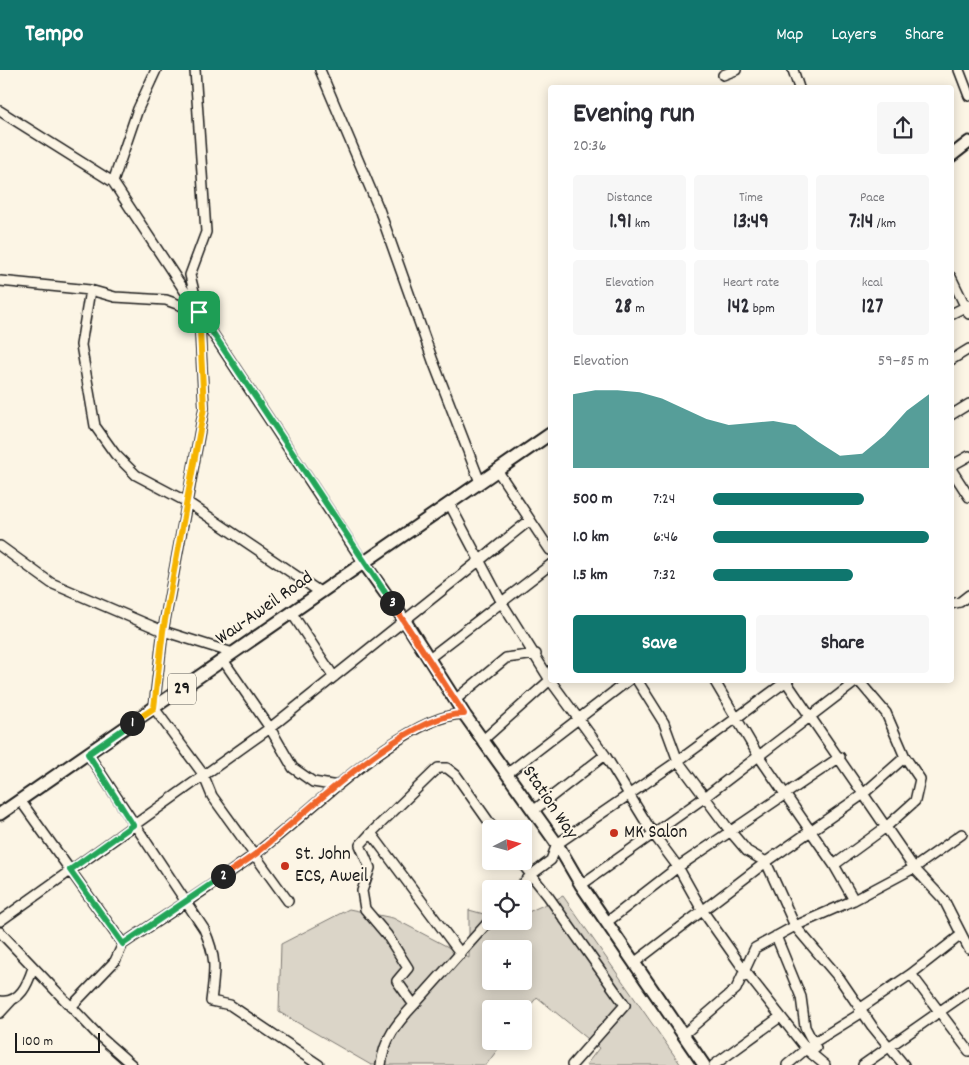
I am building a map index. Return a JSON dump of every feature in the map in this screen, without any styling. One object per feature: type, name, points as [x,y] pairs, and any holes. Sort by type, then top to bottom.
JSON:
[{"type":"main road","points":[[954,154],[969,142]]},
{"type":"main road","name":"Wau-Aweil Road","points":[[0,814],[548,435]]},
{"type":"main road","name":"Station Way","points":[[363,562],[405,621],[454,700],[557,844],[581,885],[704,1065]]},
{"type":"street","points":[[114,182],[138,109],[156,70]]},
{"type":"street","points":[[195,70],[206,232],[190,275],[199,312],[204,408],[163,631],[154,708],[203,774],[212,796],[288,901]]},
{"type":"street","points":[[723,75],[736,70]]},
{"type":"street","points":[[793,70],[798,85]]},
{"type":"street","points":[[959,70],[968,91]]},
{"type":"street","points":[[323,71],[379,209],[432,361],[480,482]]},
{"type":"street","points":[[0,111],[114,182],[363,562]]},
{"type":"street","points":[[0,281],[90,290],[115,297],[166,300],[199,312]]},
{"type":"street","points":[[954,283],[968,309],[954,313]]},
{"type":"street","points":[[90,290],[81,345],[95,426],[115,454],[136,475],[187,502],[320,592]]},
{"type":"street","points":[[954,358],[969,349]]},
{"type":"street","points":[[954,413],[969,404]]},
{"type":"street","points":[[954,466],[969,456]]},
{"type":"street","points":[[497,470],[548,547]]},
{"type":"street","points":[[954,473],[969,497]]},
{"type":"street","points":[[449,503],[502,603],[536,654],[548,676]]},
{"type":"street","points":[[0,920],[270,728],[530,520]]},
{"type":"street","points":[[0,546],[51,583],[163,631],[233,653]]},
{"type":"street","points":[[428,659],[548,567]]},
{"type":"street","points":[[954,603],[960,602],[969,595]]},
{"type":"street","points":[[291,612],[334,677]]},
{"type":"street","points":[[454,700],[506,658],[536,654]]},
{"type":"street","points":[[223,660],[270,728],[293,768],[313,782],[338,786]]},
{"type":"street","points":[[483,740],[548,682]]},
{"type":"street","points":[[552,683],[605,755],[652,832],[678,867],[702,910],[744,971],[780,1017],[810,1046],[824,1063]]},
{"type":"street","points":[[508,773],[625,683]]},
{"type":"street","points":[[639,683],[664,723],[678,761],[747,851],[766,862],[795,926],[840,979],[872,1026],[904,1065]]},
{"type":"street","points":[[716,683],[758,755],[834,865],[854,900]]},
{"type":"street","points":[[526,880],[551,860],[557,844],[678,761],[783,683]]},
{"type":"street","points":[[787,683],[840,757],[862,795],[914,868],[944,900],[969,949]]},
{"type":"street","points":[[581,885],[652,832],[705,797],[854,683]]},
{"type":"street","points":[[834,865],[886,827],[915,801],[920,779],[905,757],[886,713],[861,683]]},
{"type":"street","points":[[72,1007],[115,961],[123,944],[255,854],[378,753],[422,725],[456,714],[464,714]]},
{"type":"street","points":[[88,754],[133,825],[187,900],[204,929],[214,952],[215,970],[211,1001],[230,1005],[319,1065]]},
{"type":"street","points":[[533,811],[605,755]]},
{"type":"street","points":[[607,922],[678,867],[784,793],[840,757]]},
{"type":"street","points":[[634,963],[766,862],[862,795],[905,757]]},
{"type":"street","points":[[414,1005],[397,981],[408,968],[387,935],[365,909],[362,891],[370,868],[360,845],[438,768],[448,768],[456,775],[488,820]]},
{"type":"street","points":[[20,800],[123,944]]},
{"type":"street","points":[[371,833],[461,954]]},
{"type":"street","points":[[684,1034],[736,989],[755,948],[795,926],[854,900],[914,868],[962,834]]},
{"type":"street","points":[[527,870],[626,1005],[572,1065]]},
{"type":"street","points":[[381,1065],[383,1049],[395,1026],[482,930]]},
{"type":"street","points":[[0,932],[33,968],[132,1065]]},
{"type":"street","points":[[787,1065],[810,1046],[858,1015],[861,1008],[911,974],[961,935]]},
{"type":"street","points":[[776,936],[801,997],[810,1046]]},
{"type":"street","points":[[0,1013],[24,991],[33,968]]},
{"type":"street","points":[[911,974],[969,1051]]},
{"type":"street","points":[[863,1065],[939,1010],[969,991]]},
{"type":"street","points":[[0,1001],[12,1000]]},
{"type":"street","points":[[714,1065],[780,1017]]},
{"type":"shaded area","points":[[563,896],[681,1065],[586,1065],[599,1048],[537,997],[532,1004],[532,1000],[482,1000],[482,1050],[497,1050],[486,1065],[371,1065],[279,1012],[281,944],[349,909],[393,918],[469,958],[469,910],[482,914],[482,930],[532,930],[532,910]]},
{"type":"place","name":"MK Salon","points":[[614,833]]},
{"type":"place","name":"St. John ECS, Aweil","points":[[285,866]]},
{"type":"route","points":[[199,312],[363,562],[405,621],[464,714],[456,714],[422,725],[378,753],[255,854],[123,944],[70,870],[133,825],[88,754],[154,708],[163,631],[204,408],[199,312]]}]
